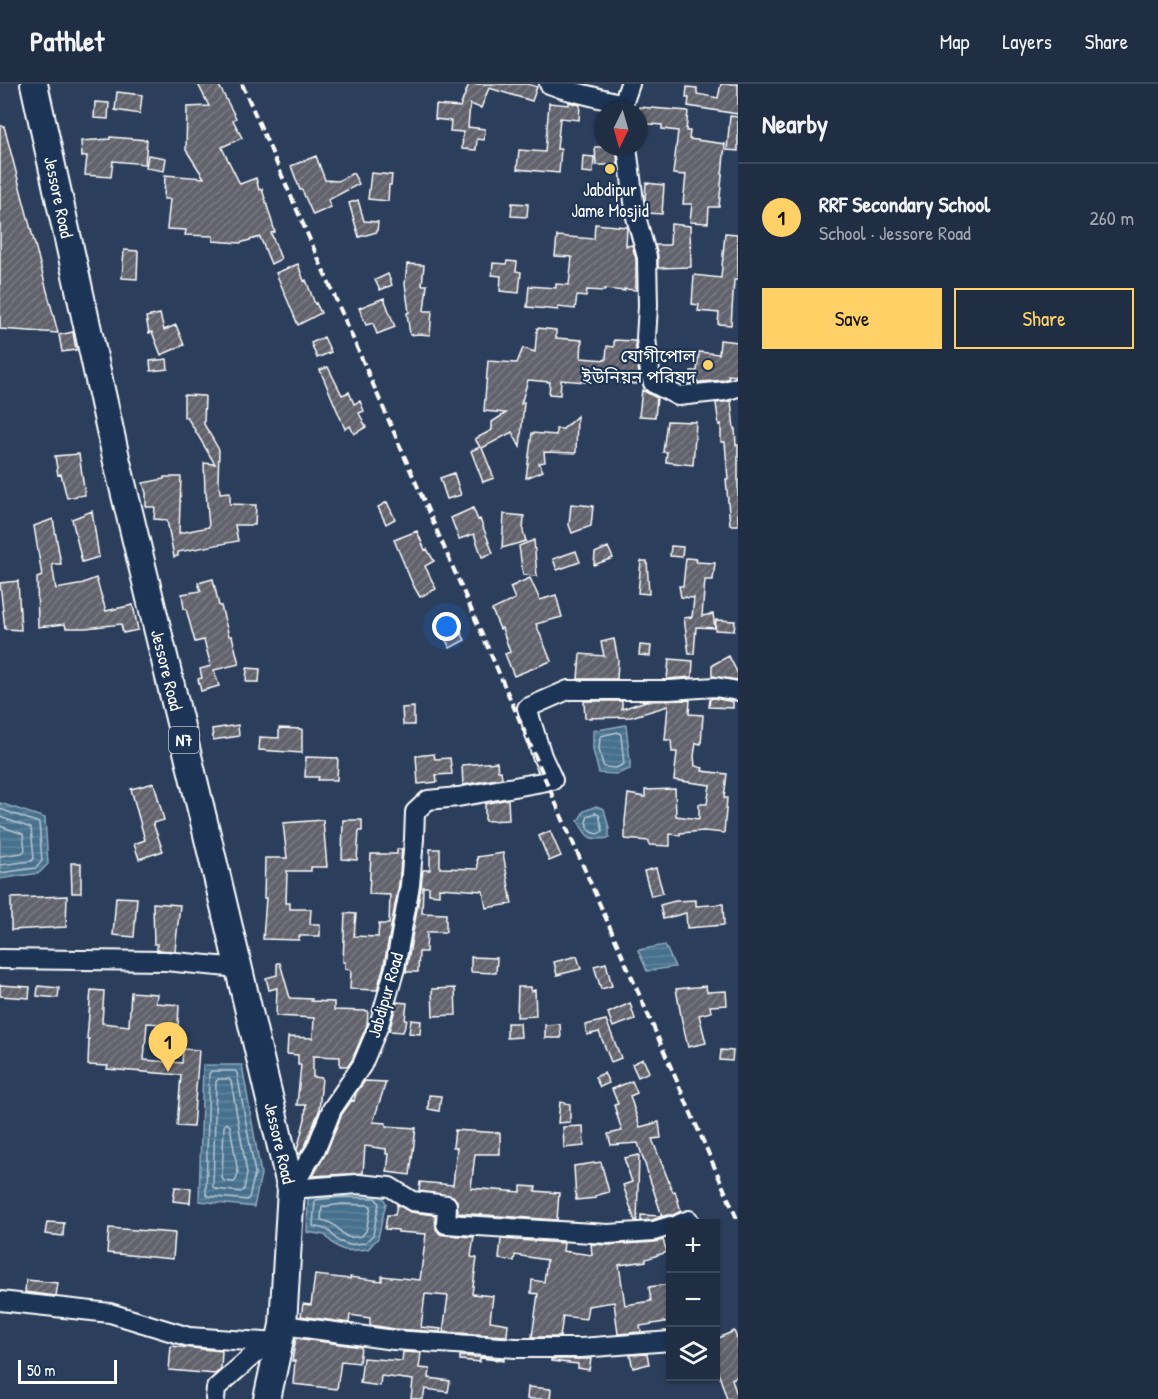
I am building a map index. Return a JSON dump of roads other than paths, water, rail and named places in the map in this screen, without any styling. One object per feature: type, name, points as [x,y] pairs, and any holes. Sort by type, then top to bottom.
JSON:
[{"type":"highway","name":"Jessore Road","points":[[34,84],[117,462],[291,1189],[277,1337],[267,1399]]},
{"type":"street","points":[[549,84],[607,102]]},
{"type":"street","points":[[625,102],[630,84]]},
{"type":"street","points":[[628,156],[636,217],[647,257],[646,338],[653,383],[678,396],[738,387]]},
{"type":"street","name":"Jabdipur Road","points":[[291,1189],[316,1149],[332,1109],[362,1065],[379,1025],[395,968],[410,885],[415,812],[428,800],[553,780],[542,756],[527,708],[568,690],[670,690],[716,687],[738,691]]},
{"type":"street","points":[[0,959],[165,961],[239,968]]},
{"type":"street","points":[[291,1189],[358,1184],[390,1187],[412,1201],[447,1205],[446,1224],[608,1234],[654,1231],[666,1227]]},
{"type":"street","points":[[0,1301],[111,1313],[189,1337],[277,1337],[351,1333],[394,1340],[581,1348],[666,1341]]},
{"type":"street","points":[[214,1399],[216,1388],[277,1337]]},
{"type":"water","points":[[626,725],[630,769],[617,774],[599,773],[593,750],[593,731]]},
{"type":"water","points":[[0,803],[45,818],[48,864],[39,873],[0,879]]},
{"type":"water","points":[[596,806],[604,809],[609,838],[589,837],[578,821],[584,811]]},
{"type":"water","points":[[665,945],[675,967],[647,971],[638,950]]},
{"type":"water","points":[[203,1065],[242,1065],[261,1174],[254,1207],[199,1201]]},
{"type":"water","points":[[380,1192],[386,1203],[378,1238],[368,1249],[344,1250],[325,1235],[307,1232],[308,1194]]},
{"type":"railway","points":[[242,84],[738,1221]]},
{"type":"place","name":"Jabdipur Jame Mosjid","points":[[610,169]]},
{"type":"place","name":"যোগীপোল ইউনিয়ন পরিষদ","points":[[708,365]]},
{"type":"place","name":"RRF Secondary School","points":[[168,1072]]}]
